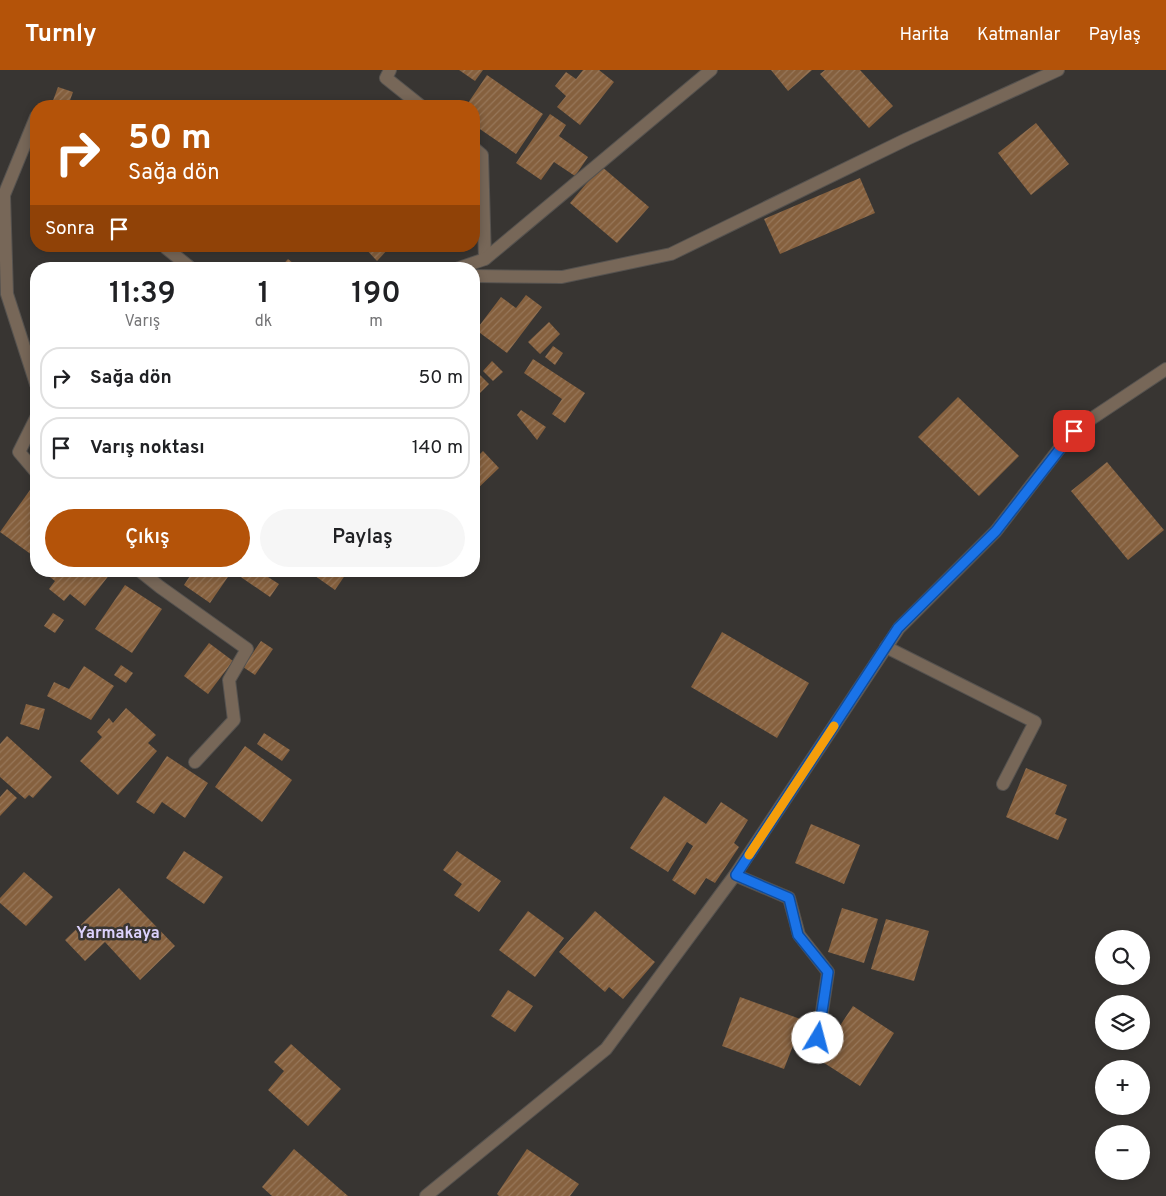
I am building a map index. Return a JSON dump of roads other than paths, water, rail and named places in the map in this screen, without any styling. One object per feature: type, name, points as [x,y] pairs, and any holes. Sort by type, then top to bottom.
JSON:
[{"type":"street","points":[[390,70],[386,78],[414,100]]},
{"type":"street","points":[[476,262],[485,259],[710,70]]},
{"type":"street","points":[[480,276],[562,277],[671,254],[907,139],[1058,70]]},
{"type":"street","points":[[30,132],[4,196],[7,294],[30,365]]},
{"type":"street","points":[[480,152],[482,154],[485,259]]},
{"type":"street","points":[[171,252],[183,262]]},
{"type":"street","points":[[426,1196],[606,1049],[736,875],[898,628],[996,531],[1074,431],[1166,369]]},
{"type":"street","points":[[30,430],[19,452],[30,465]]},
{"type":"street","points":[[148,577],[247,649],[229,680],[234,720],[195,762]]},
{"type":"street","points":[[886,648],[1035,722],[1003,784]]},
{"type":"street","points":[[736,875],[789,898],[798,935],[828,972],[818,1038]]},
{"type":"district","name":"Yarmakaya","points":[[118,932]]}]
